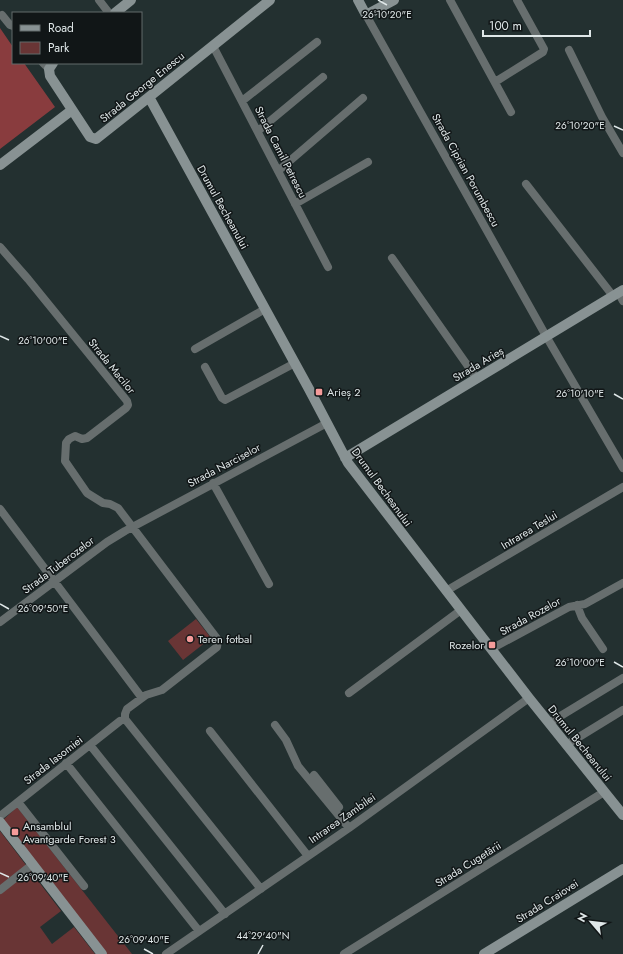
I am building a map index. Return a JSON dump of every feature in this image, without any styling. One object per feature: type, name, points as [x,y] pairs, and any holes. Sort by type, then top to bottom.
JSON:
[{"type":"street","points":[[99,0],[109,12]]},
{"type":"street","points":[[116,12],[132,0]]},
{"type":"street","name":"Strada George Enescu","points":[[48,65],[50,76],[72,110],[90,137],[96,139],[270,0]]},
{"type":"street","points":[[358,0],[366,15],[394,0]]},
{"type":"street","points":[[450,0],[511,112]]},
{"type":"street","points":[[495,82],[543,52],[544,49],[517,0]]},
{"type":"street","points":[[2,15],[12,26]]},
{"type":"street","name":"Strada Ciprian Porumbescu","points":[[366,15],[546,336],[623,468]]},
{"type":"street","points":[[242,101],[317,42]]},
{"type":"street","name":"Strada Camil Petrescu","points":[[213,46],[328,267]]},
{"type":"street","points":[[569,50],[602,117],[623,153]]},
{"type":"street","points":[[258,131],[323,77]]},
{"type":"street","name":"Drumul Becheanului","points":[[149,97],[295,363],[345,458],[529,698],[623,815]]},
{"type":"street","points":[[278,170],[363,98]]},
{"type":"street","points":[[0,165],[72,110]]},
{"type":"street","points":[[295,204],[368,162]]},
{"type":"street","points":[[526,184],[619,295]]},
{"type":"street","name":"Strada Macilor","points":[[0,247],[28,278],[127,401],[128,405],[126,408],[87,438],[82,439],[76,436],[69,439],[66,443],[65,461],[87,493],[103,504],[110,504],[118,508],[132,528]]},
{"type":"street","points":[[392,258],[477,379]]},
{"type":"street","name":"Strada Arieș","points":[[345,458],[546,336],[619,295]]},
{"type":"street","points":[[195,349],[265,309]]},
{"type":"street","points":[[205,367],[224,400],[295,363]]},
{"type":"street","name":"Strada Narciselor","points":[[132,528],[213,483],[327,424]]},
{"type":"street","points":[[213,483],[269,584]]},
{"type":"street","name":"Intrarea Teslui","points":[[446,591],[623,487]]},
{"type":"street","points":[[0,509],[142,698]]},
{"type":"street","name":"Strada Tuberozelor","points":[[1,619],[107,542],[132,528]]},
{"type":"street","name":"Strada Iasomiei","points":[[0,821],[18,802],[123,720],[127,709],[152,692],[162,690],[217,647],[219,643],[216,636],[132,528]]},
{"type":"street","name":"Strada Rozelor","points":[[491,649],[569,607],[585,604],[623,583]]},
{"type":"street","points":[[578,605],[582,618],[603,649]]},
{"type":"street","points":[[349,693],[461,610]]},
{"type":"street","points":[[549,722],[623,678]]},
{"type":"street","name":"Intrarea Zambilei","points":[[166,954],[351,826],[529,698]]},
{"type":"street","points":[[566,745],[623,710]]},
{"type":"street","points":[[123,720],[261,889]]},
{"type":"street","points":[[275,725],[286,740],[298,766],[351,826]]},
{"type":"street","points":[[210,731],[308,856]]},
{"type":"street","points":[[90,745],[225,914]]},
{"type":"street","points":[[66,763],[199,931]]},
{"type":"street","points":[[314,775],[351,826]]},
{"type":"street","name":"Strada Cugetării","points":[[344,954],[604,792]]},
{"type":"street","points":[[18,802],[84,886]]},
{"type":"street","points":[[0,821],[102,954]]},
{"type":"street","points":[[0,890],[33,864]]},
{"type":"street","name":"Strada Craiovei","points":[[484,954],[623,869]]},
{"type":"green space","name":"Teren fotbal","points":[[196,619],[211,638],[183,660],[168,641]]},
{"type":"green space","points":[[17,807],[132,954],[106,954],[3,820]]},
{"type":"green space","points":[[0,831],[61,911],[40,927],[52,944],[74,927],[95,954],[0,954]]},
{"type":"shaded area","points":[[0,28],[12,46],[12,64],[25,64],[55,107],[0,149]]},
{"type":"place","name":"Arieș 2","points":[[319,392]]},
{"type":"place","name":"Teren fotbal","points":[[190,639]]},
{"type":"place","name":"Rozelor","points":[[492,645]]},
{"type":"place","name":"Ansamblul Avantgarde Forest 3","points":[[15,832]]}]
